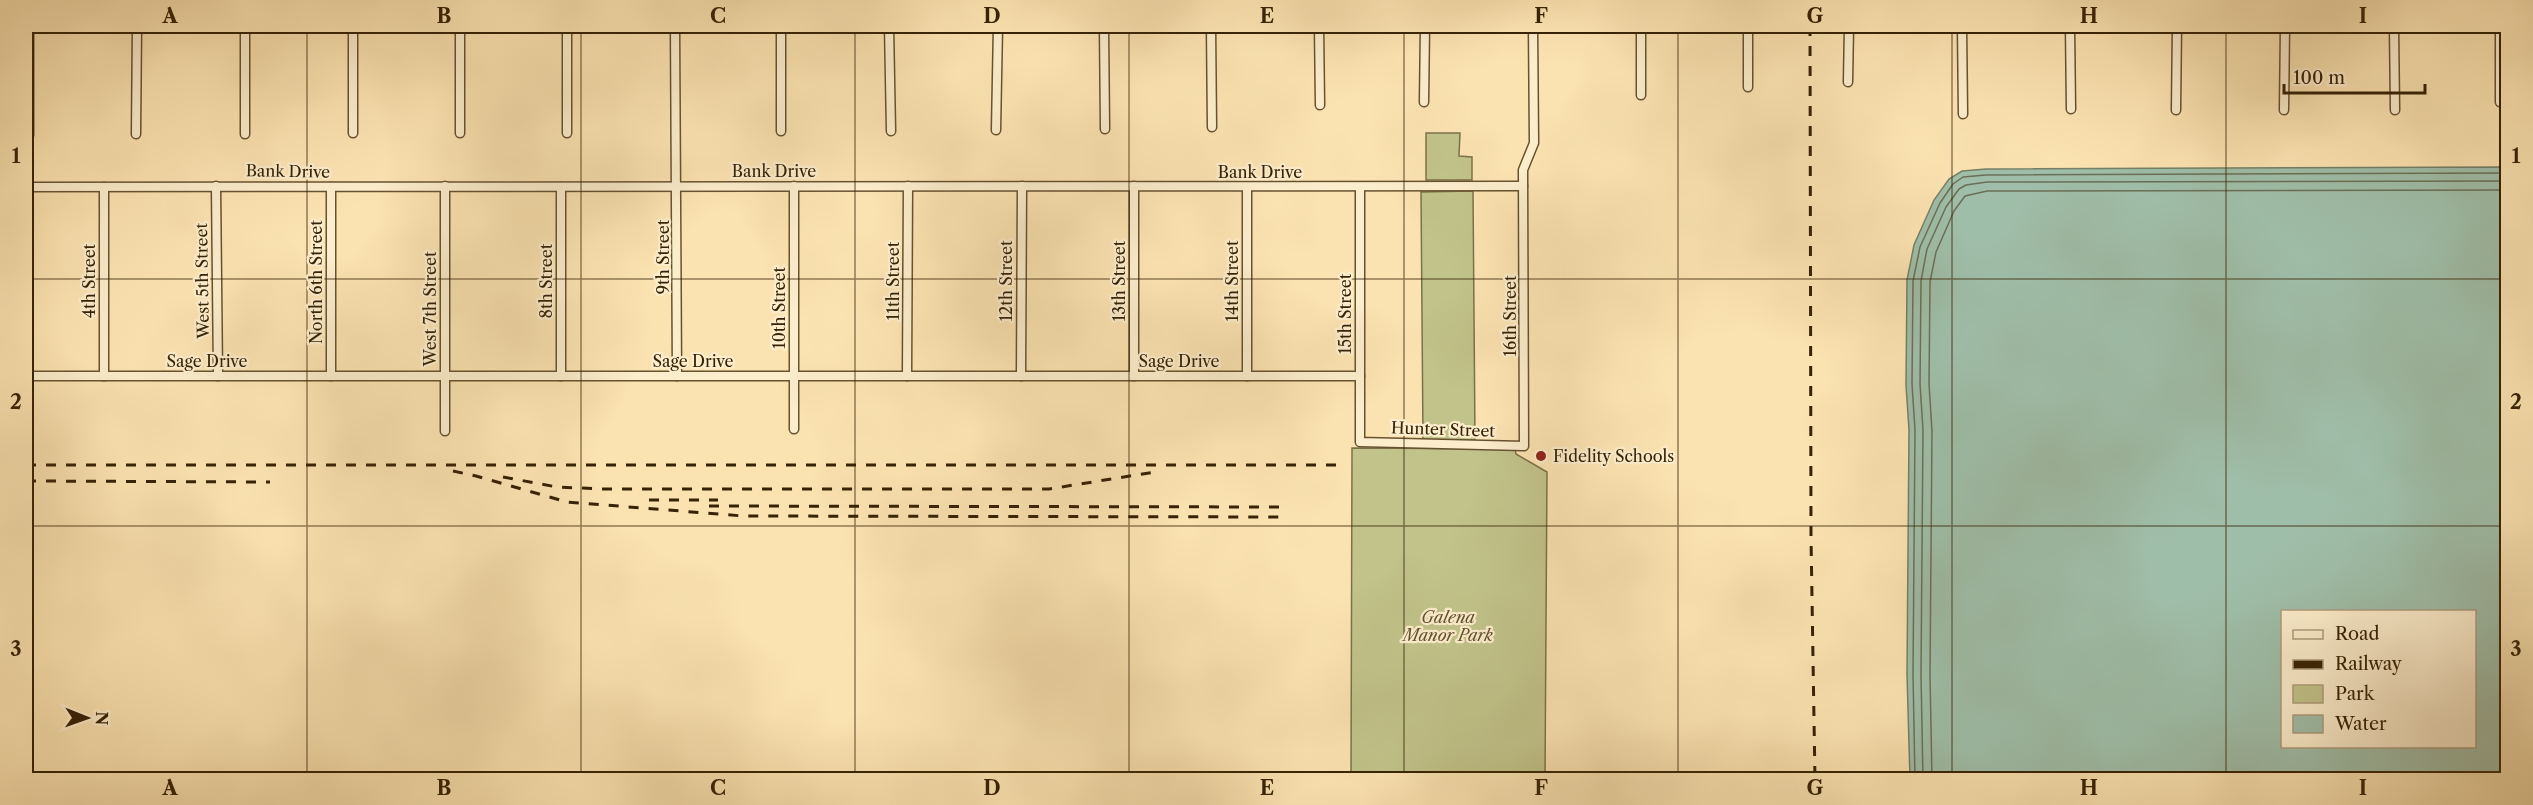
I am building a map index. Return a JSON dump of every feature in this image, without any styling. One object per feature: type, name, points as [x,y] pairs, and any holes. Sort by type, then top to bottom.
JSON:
[{"type":"street","points":[[29,26],[29,135]]},
{"type":"street","points":[[136,134],[137,26]]},
{"type":"street","points":[[244,26],[245,134]]},
{"type":"street","points":[[353,26],[353,133]]},
{"type":"street","points":[[460,26],[460,134]]},
{"type":"street","points":[[567,26],[567,133]]},
{"type":"street","name":"9th Street","points":[[675,26],[678,376]]},
{"type":"street","points":[[781,26],[781,131]]},
{"type":"street","points":[[889,26],[891,131]]},
{"type":"street","points":[[996,130],[998,26]]},
{"type":"street","points":[[1104,26],[1105,129]]},
{"type":"street","points":[[1211,26],[1212,127]]},
{"type":"street","points":[[1319,26],[1320,105]]},
{"type":"street","points":[[1424,102],[1425,26]]},
{"type":"street","name":"16th Street","points":[[1524,446],[1523,186],[1525,160],[1534,143],[1533,26]]},
{"type":"street","points":[[1641,26],[1641,95]]},
{"type":"street","points":[[1748,26],[1748,87]]},
{"type":"street","points":[[1848,82],[1849,26]]},
{"type":"street","points":[[1962,26],[1963,114]]},
{"type":"street","points":[[2070,26],[2071,109]]},
{"type":"street","points":[[2176,26],[2176,110]]},
{"type":"street","points":[[2284,110],[2285,26]]},
{"type":"street","points":[[2394,26],[2395,110]]},
{"type":"street","points":[[2500,26],[2500,102]]},
{"type":"street","name":"West 5th Street","points":[[216,186],[218,376]]},
{"type":"street","name":"West 7th Street","points":[[445,186],[445,431]]},
{"type":"street","name":"10th Street","points":[[794,186],[794,429]]},
{"type":"street","name":"11th Street","points":[[908,186],[908,376]]},
{"type":"street","name":"12th Street","points":[[1021,376],[1022,186]]},
{"type":"street","name":"13th Street","points":[[1134,186],[1134,376]]},
{"type":"street","name":"Bank Drive","points":[[26,187],[1523,186]]},
{"type":"street","name":"4th Street","points":[[104,187],[104,376]]},
{"type":"street","name":"North 6th Street","points":[[331,187],[331,376]]},
{"type":"street","name":"8th Street","points":[[561,187],[561,376]]},
{"type":"street","name":"14th Street","points":[[1247,187],[1247,376]]},
{"type":"street","name":"15th Street","points":[[1360,187],[1360,441]]},
{"type":"street","name":"Sage Drive","points":[[26,376],[1360,376]]},
{"type":"street","name":"Hunter Street","points":[[1360,441],[1524,446]]},
{"type":"green space","points":[[1426,133],[1460,133],[1459,156],[1472,157],[1472,180],[1426,180]]},
{"type":"green space","points":[[1473,191],[1475,440],[1423,441],[1421,192]]},
{"type":"green space","name":"Galena Manor Park","points":[[1352,448],[1515,449],[1516,454],[1547,472],[1545,779],[1351,779]]},
{"type":"water","points":[[2507,167],[2507,779],[1910,779],[1907,674],[1909,430],[1906,385],[1907,280],[1914,245],[1934,200],[1949,179],[1962,171],[1986,169]]},
{"type":"railway","points":[[1810,26],[1811,537],[1815,780]]},
{"type":"railway","points":[[26,465],[1342,465]]},
{"type":"railway","points":[[453,471],[567,502],[743,516],[1288,517]]},
{"type":"railway","points":[[503,477],[557,487],[604,489],[1049,489],[1155,472]]},
{"type":"railway","points":[[26,481],[270,482]]},
{"type":"railway","points":[[649,500],[718,500]]},
{"type":"railway","points":[[709,506],[1288,507]]},
{"type":"place","name":"Fidelity Schools","points":[[1541,456]]}]
